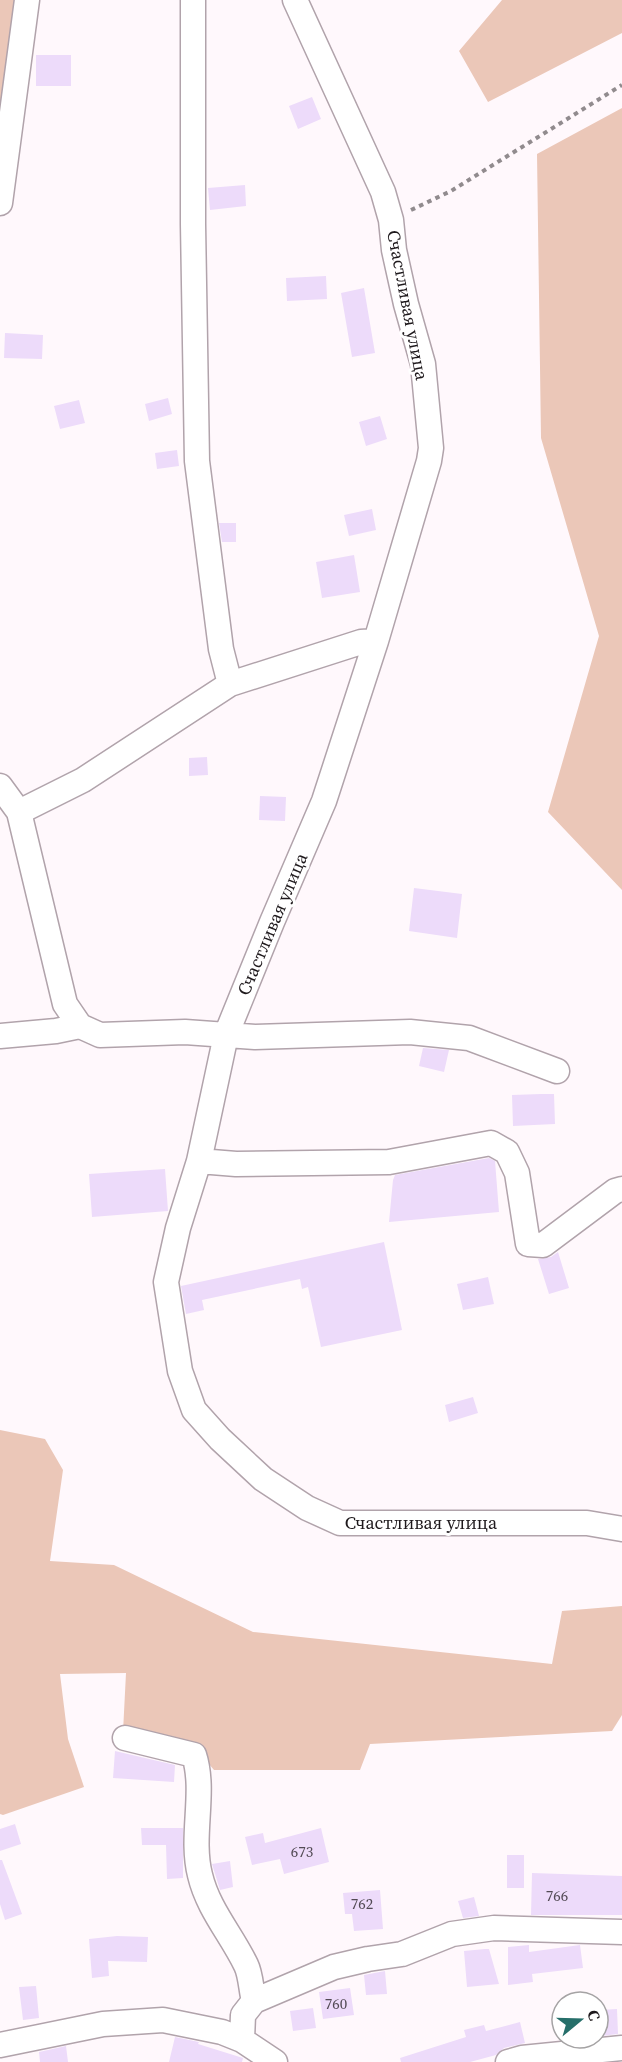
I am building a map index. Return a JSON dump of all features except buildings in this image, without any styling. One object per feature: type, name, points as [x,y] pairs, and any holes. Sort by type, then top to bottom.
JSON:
[{"type":"street","points":[[0,203],[27,0]]},
{"type":"street","points":[[193,0],[193,224],[197,461],[221,649],[230,684]]},
{"type":"street","name":"Счастливая улица","points":[[295,0],[383,192],[391,220],[394,250],[423,364],[431,448],[376,641],[324,801],[226,1035],[199,1161],[178,1228],[166,1282],[180,1371],[194,1410],[263,1479],[307,1508],[340,1523],[587,1523],[622,1529]]},
{"type":"street","points":[[19,812],[83,780],[230,684],[360,642],[376,641]]},
{"type":"street","points":[[0,786],[19,812],[65,1004],[80,1026],[100,1035],[185,1032],[255,1037],[410,1032],[445,1035],[469,1038],[557,1071]]},
{"type":"street","points":[[0,1036],[56,1031],[80,1026]]},
{"type":"street","points":[[199,1161],[236,1164],[388,1162],[491,1143],[507,1152],[518,1173],[528,1244],[543,1245],[615,1191],[622,1189]]},
{"type":"street","points":[[125,1738],[194,1755],[198,1768],[196,1838],[199,1873],[210,1905],[247,1967],[254,2001]]},
{"type":"street","points":[[242,2040],[243,2015],[254,2001],[334,1967],[402,1954],[452,1934],[494,1928],[622,1932]]},
{"type":"street","points":[[0,2045],[103,2024],[163,2020],[222,2032],[242,2040],[275,2062]]},
{"type":"street","points":[[508,2062],[522,2058],[622,2048]]},
{"type":"path","points":[[391,220],[451,190],[622,85]]},
{"type":"shaded area","points":[[0,0],[26,0],[0,153]]},
{"type":"shaded area","points":[[502,0],[622,0],[622,33],[488,102],[459,51]]},
{"type":"shaded area","points":[[622,108],[622,890],[548,812],[599,636],[541,438],[537,154]]},
{"type":"shaded area","points":[[0,1430],[45,1439],[63,1470],[50,1561],[114,1565],[253,1632],[552,1664],[562,1611],[622,1606],[622,1715],[612,1731],[370,1744],[360,1770],[214,1770],[194,1746],[123,1732],[126,1673],[60,1674],[68,1739],[84,1787],[3,1815],[0,1814]]}]
